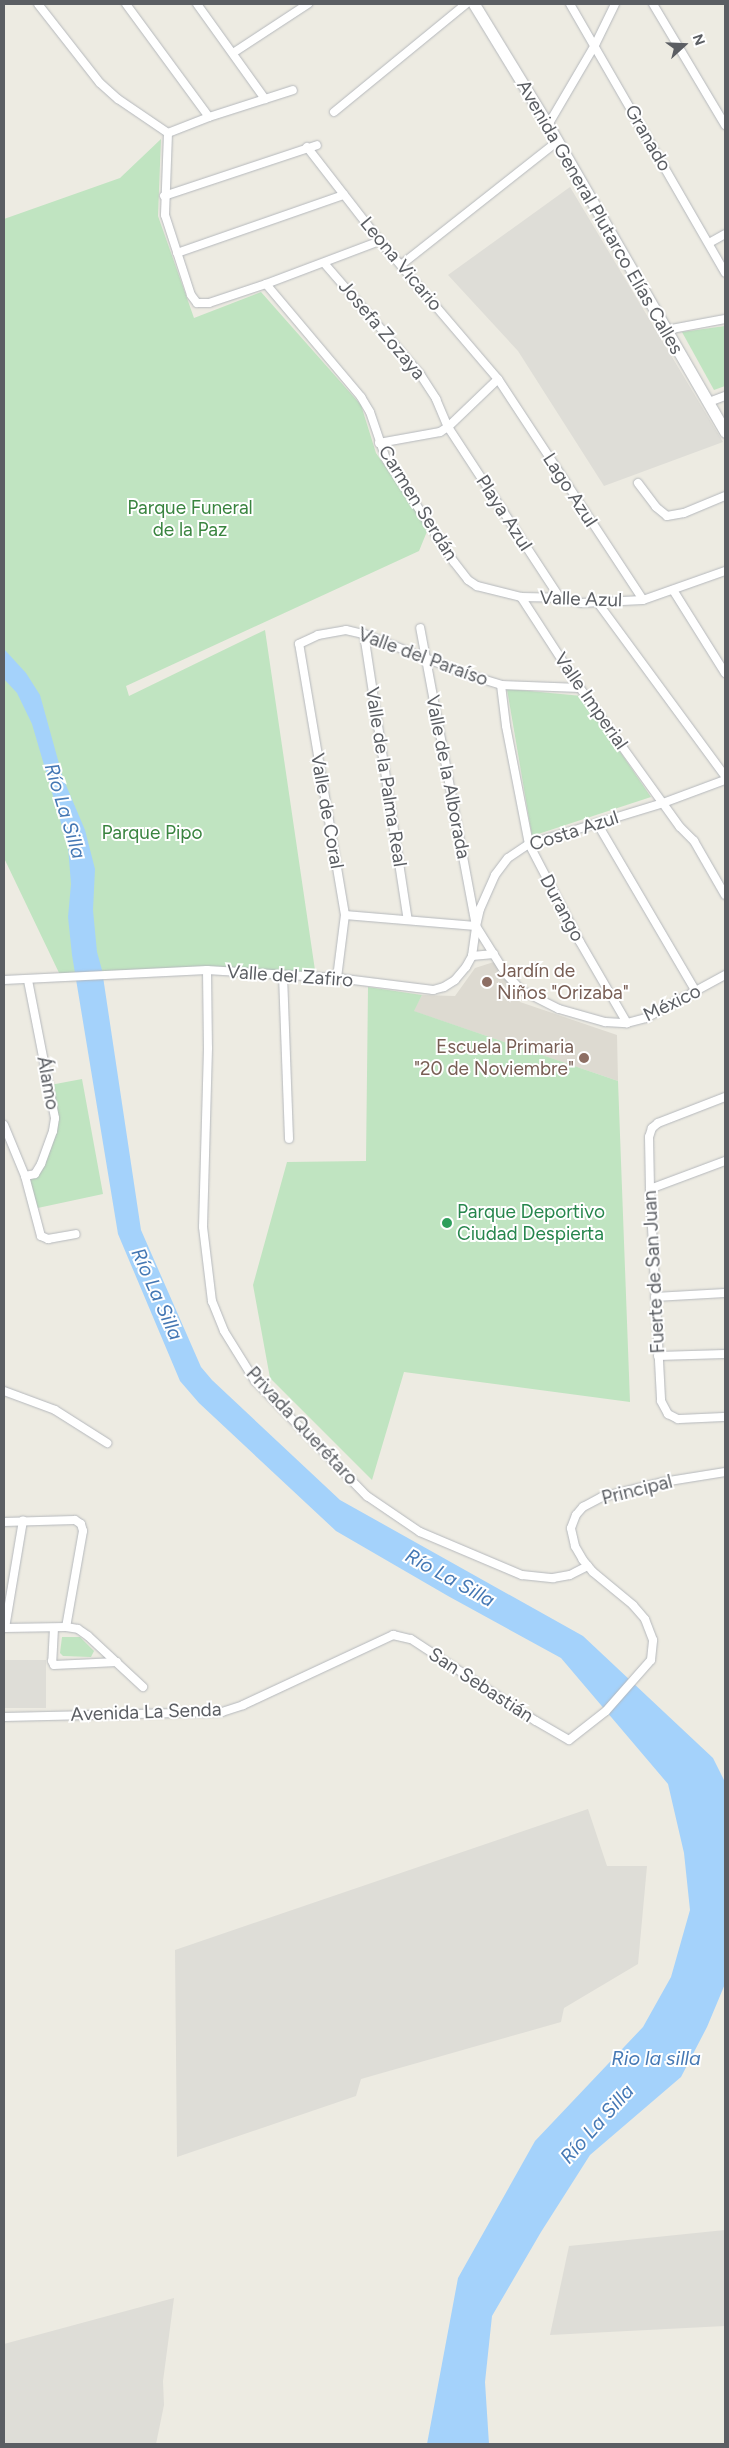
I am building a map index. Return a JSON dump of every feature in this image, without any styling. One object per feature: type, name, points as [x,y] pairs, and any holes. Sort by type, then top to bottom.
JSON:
[{"type":"street","points":[[38,4],[100,83],[118,99],[168,133]]},
{"type":"street","points":[[126,4],[209,117]]},
{"type":"street","points":[[197,4],[265,99]]},
{"type":"street","points":[[233,53],[308,4]]},
{"type":"street","points":[[334,112],[466,4]]},
{"type":"street","name":"Avenida General Plutarco Elías Calles","points":[[474,4],[548,124],[725,432]]},
{"type":"street","name":"Granado","points":[[570,4],[725,272]]},
{"type":"street","points":[[548,124],[595,45],[615,4]]},
{"type":"street","points":[[653,4],[725,125]]},
{"type":"street","points":[[168,133],[209,117],[293,90]]},
{"type":"street","points":[[168,133],[164,196],[166,222],[191,295],[197,303],[209,303],[266,284],[380,241]]},
{"type":"street","points":[[401,265],[557,142]]},
{"type":"street","points":[[164,196],[317,145]]},
{"type":"street","name":"Leona Vicario","points":[[307,147],[380,241],[498,379]]},
{"type":"street","points":[[177,253],[344,195]]},
{"type":"street","points":[[709,243],[725,234]]},
{"type":"street","name":"Josefa Zozaya","points":[[324,263],[420,374],[436,399],[448,427]]},
{"type":"street","name":"Carmen Serdán","points":[[266,284],[361,397],[372,418],[386,459],[436,536],[468,580],[483,589],[521,597]]},
{"type":"street","points":[[666,330],[725,319]]},
{"type":"street","points":[[379,443],[435,434],[448,427],[498,379]]},
{"type":"street","name":"Lago Azul","points":[[498,379],[643,600]]},
{"type":"street","points":[[709,402],[725,396]]},
{"type":"street","name":"Playa Azul","points":[[448,427],[560,598]]},
{"type":"street","points":[[638,483],[656,507],[667,516],[684,513],[725,496]]},
{"type":"street","name":"Valle Azul","points":[[521,597],[560,598],[598,603],[643,600],[725,571]]},
{"type":"street","points":[[673,590],[725,673]]},
{"type":"street","name":"Valle Imperial","points":[[521,597],[580,688],[680,827],[694,841],[725,894]]},
{"type":"street","points":[[598,603],[725,778]]},
{"type":"street","name":"Valle de la Alborada","points":[[420,628],[476,926]]},
{"type":"street","name":"Valle del Paraíso","points":[[299,644],[318,635],[336,631],[364,634],[466,674],[501,684],[580,688]]},
{"type":"street","name":"Valle de la Palma Real","points":[[364,634],[408,920]]},
{"type":"street","name":"Valle de Coral","points":[[299,644],[345,915],[337,978]]},
{"type":"street","name":"Durango","points":[[501,684],[507,735],[529,844],[580,942],[627,1023]]},
{"type":"street","name":"Costa Azul","points":[[476,926],[480,909],[495,875],[508,858],[529,844],[663,803],[725,778]]},
{"type":"street","points":[[597,823],[696,992]]},
{"type":"street","points":[[345,915],[476,926]]},
{"type":"street","name":"México","points":[[476,926],[506,974],[521,990],[541,1001],[605,1022],[627,1023],[664,1010],[725,976]]},
{"type":"street","name":"Valle del Zafiro","points":[[4,980],[207,970],[337,978],[432,990],[444,987],[455,980],[466,968],[472,956],[476,926]]},
{"type":"street","points":[[472,956],[494,954]]},
{"type":"street","name":"Privada Querétaro","points":[[207,970],[208,1048],[203,1227],[212,1301],[224,1331],[255,1381],[367,1496],[420,1532],[522,1575],[553,1578],[570,1575],[588,1566]]},
{"type":"street","points":[[283,975],[289,1139]]},
{"type":"street","name":"Álamo","points":[[25,1176],[35,1174],[42,1164],[53,1131],[55,1118],[28,980]]},
{"type":"street","name":"Fuerte de San Juan","points":[[725,1097],[658,1123],[652,1128],[649,1137],[661,1401],[668,1414],[678,1420],[725,1417]]},
{"type":"street","points":[[4,1126],[25,1176],[42,1236],[48,1239],[76,1234]]},
{"type":"street","points":[[650,1189],[725,1161]]},
{"type":"street","points":[[655,1297],[725,1293]]},
{"type":"street","points":[[658,1356],[725,1354]]},
{"type":"street","points":[[4,1391],[56,1410],[107,1443]]},
{"type":"street","name":"Principal","points":[[569,1740],[577,1736],[606,1711],[651,1660],[653,1640],[645,1619],[634,1605],[588,1566],[575,1546],[571,1528],[576,1516],[592,1501],[663,1482],[725,1472]]},
{"type":"street","points":[[4,1522],[75,1520],[81,1524],[83,1531],[66,1627]]},
{"type":"street","points":[[23,1521],[4,1628],[66,1627],[78,1629],[143,1687]]},
{"type":"street","points":[[54,1628],[52,1661],[54,1665],[117,1662]]},
{"type":"street","name":"Avenida La Senda","points":[[4,1717],[222,1712],[243,1705],[393,1635]]},
{"type":"street","name":"San Sebastián","points":[[393,1635],[411,1639],[536,1721],[569,1740]]},
{"type":"shaded area","points":[[570,187],[723,442],[604,486],[518,351],[448,275]]},
{"type":"shaded area","name":"Escuela Primaria \"20 de Noviembre\"","points":[[497,961],[520,1002],[617,1035],[618,1081],[413,1011],[422,995],[455,996],[475,968]]},
{"type":"shaded area","points":[[4,1660],[46,1660],[46,1708],[4,1708]]},
{"type":"shaded area","points":[[588,1809],[607,1866],[647,1866],[638,1964],[564,2008],[561,2022],[361,2079],[356,2096],[177,2157],[175,1950]]},
{"type":"shaded area","points":[[725,2230],[725,2326],[550,2335],[569,2246]]},
{"type":"shaded area","points":[[174,2298],[163,2381],[164,2405],[156,2444],[4,2444],[4,2344]]},
{"type":"green space","points":[[161,139],[158,216],[194,318],[261,292],[361,405],[376,453],[428,529],[419,551],[126,686],[129,696],[265,630],[316,977],[193,970],[61,977],[4,858],[4,219],[120,178]]},
{"type":"green space","points":[[725,326],[725,386],[714,390],[682,332]]},
{"type":"green space","points":[[507,689],[582,696],[651,797],[532,836]]},
{"type":"green space","name":"Parque Deportivo Ciudad Despierta","points":[[368,987],[422,995],[414,1011],[618,1081],[630,1402],[404,1372],[372,1480],[270,1378],[253,1285],[287,1162],[366,1161]]},
{"type":"green space","points":[[82,1079],[103,1194],[33,1209],[25,1176],[35,1174],[53,1131],[50,1085]]},
{"type":"green space","points":[[62,1637],[80,1637],[94,1651],[91,1657],[63,1656],[60,1653]]},
{"type":"water","points":[[4,649],[26,673],[40,695],[63,778],[85,830],[95,869],[93,910],[97,952],[102,970],[141,1230],[201,1367],[212,1380],[340,1500],[583,1636],[713,1758],[725,1782],[725,1984],[707,2027],[681,2077],[590,2155],[541,2232],[492,2316],[485,2382],[489,2444],[427,2444],[458,2278],[535,2141],[643,2027],[671,1977],[690,1910],[684,1853],[668,1784],[561,1658],[448,1596],[336,1531],[199,1403],[180,1381],[118,1234],[72,955],[68,917],[71,884],[68,847],[32,724],[17,693],[4,679]]},
{"type":"place","name":"Jardín de Niños \"Orizaba\"","points":[[487,982]]},
{"type":"place","name":"Escuela Primaria \"20 de Noviembre\"","points":[[584,1058]]},
{"type":"place","name":"Parque Deportivo Ciudad Despierta","points":[[447,1223]]},
{"type":"park label","name":"Parque Funeral de la Paz","points":[[190,519]]},
{"type":"park label","name":"Parque Pipo","points":[[152,833]]},
{"type":"water label","name":"Río La Silla","points":[[65,811]]},
{"type":"water label","name":"Río La Silla","points":[[157,1294]]},
{"type":"water label","name":"Río La Silla","points":[[450,1578]]},
{"type":"water label","name":"Rio la silla","points":[[656,2058]]},
{"type":"water label","name":"Río La Silla","points":[[597,2124]]}]
